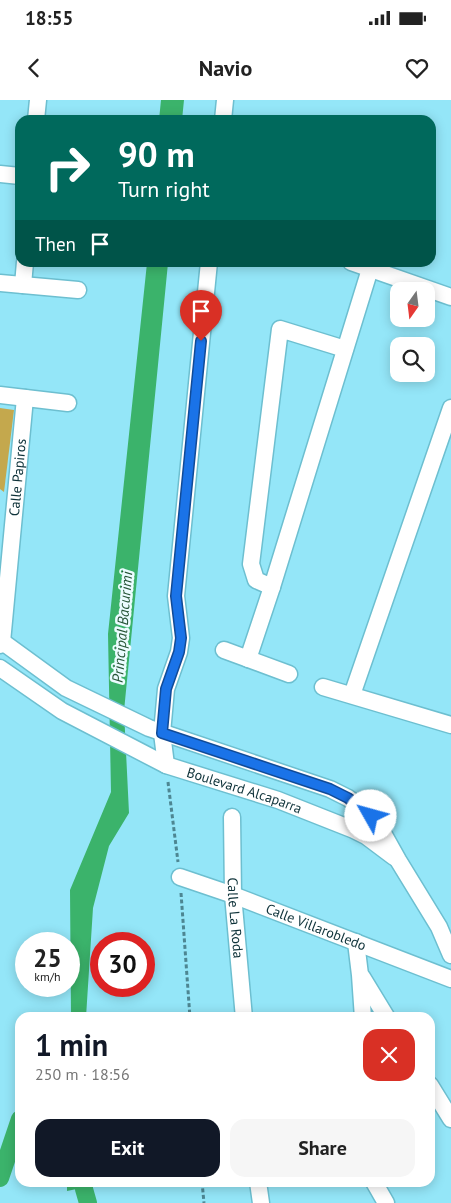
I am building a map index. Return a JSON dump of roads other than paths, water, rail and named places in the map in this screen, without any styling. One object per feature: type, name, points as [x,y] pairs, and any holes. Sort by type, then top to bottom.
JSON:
[{"type":"street","points":[[36,115],[38,100]]},
{"type":"street","points":[[224,115],[225,100]]},
{"type":"street","points":[[0,174],[15,176]]},
{"type":"street","points":[[23,285],[25,267]]},
{"type":"street","points":[[166,765],[155,730],[166,689],[179,652],[181,638],[176,596],[209,267]]},
{"type":"street","points":[[365,267],[451,297]]},
{"type":"street","points":[[248,659],[370,269]]},
{"type":"street","points":[[0,283],[78,290]]},
{"type":"street","points":[[272,587],[256,580],[251,564],[280,329],[345,349]]},
{"type":"street","points":[[0,395],[68,403]]},
{"type":"street","name":"Calle Papiros","points":[[1,642],[6,517],[25,398]]},
{"type":"street","points":[[352,695],[451,408]]},
{"type":"street","name":"Boulevard Alcaparra","points":[[1,642],[66,688],[155,730],[330,789],[348,798],[366,812],[379,826],[398,860],[445,923],[451,955]]},
{"type":"street","points":[[224,650],[289,674]]},
{"type":"street","name":"Boulevard Alcaparra","points":[[0,668],[62,712],[166,765],[278,800],[354,830],[366,836],[398,860]]},
{"type":"street","points":[[323,687],[451,725]]},
{"type":"street","name":"Calle La Roda","points":[[232,818],[233,895],[243,1012]]},
{"type":"street","name":"Calle Villarobledo","points":[[180,877],[233,895],[451,979]]},
{"type":"street","points":[[356,942],[363,1012]]},
{"type":"street","points":[[360,975],[383,1012]]},
{"type":"street","points":[[435,1093],[451,1119]]},
{"type":"street","points":[[259,1187],[261,1203]]},
{"type":"street","points":[[377,1187],[386,1203]]},
{"type":"water","points":[[161,100],[184,100],[182,115],[160,115]]},
{"type":"water","points":[[147,267],[168,267],[124,711],[129,813],[109,846],[93,908],[86,1012],[71,1012],[71,997],[80,997],[80,932],[70,932],[70,890],[111,792],[108,634]]},
{"type":"water","points":[[67,1187],[86,1187],[67,1191]]},
{"type":"waterway","points":[[0,1178],[15,1134]]},
{"type":"waterway","name":"Principal Bacurimi","points":[[84,1187],[88,1203]]}]
